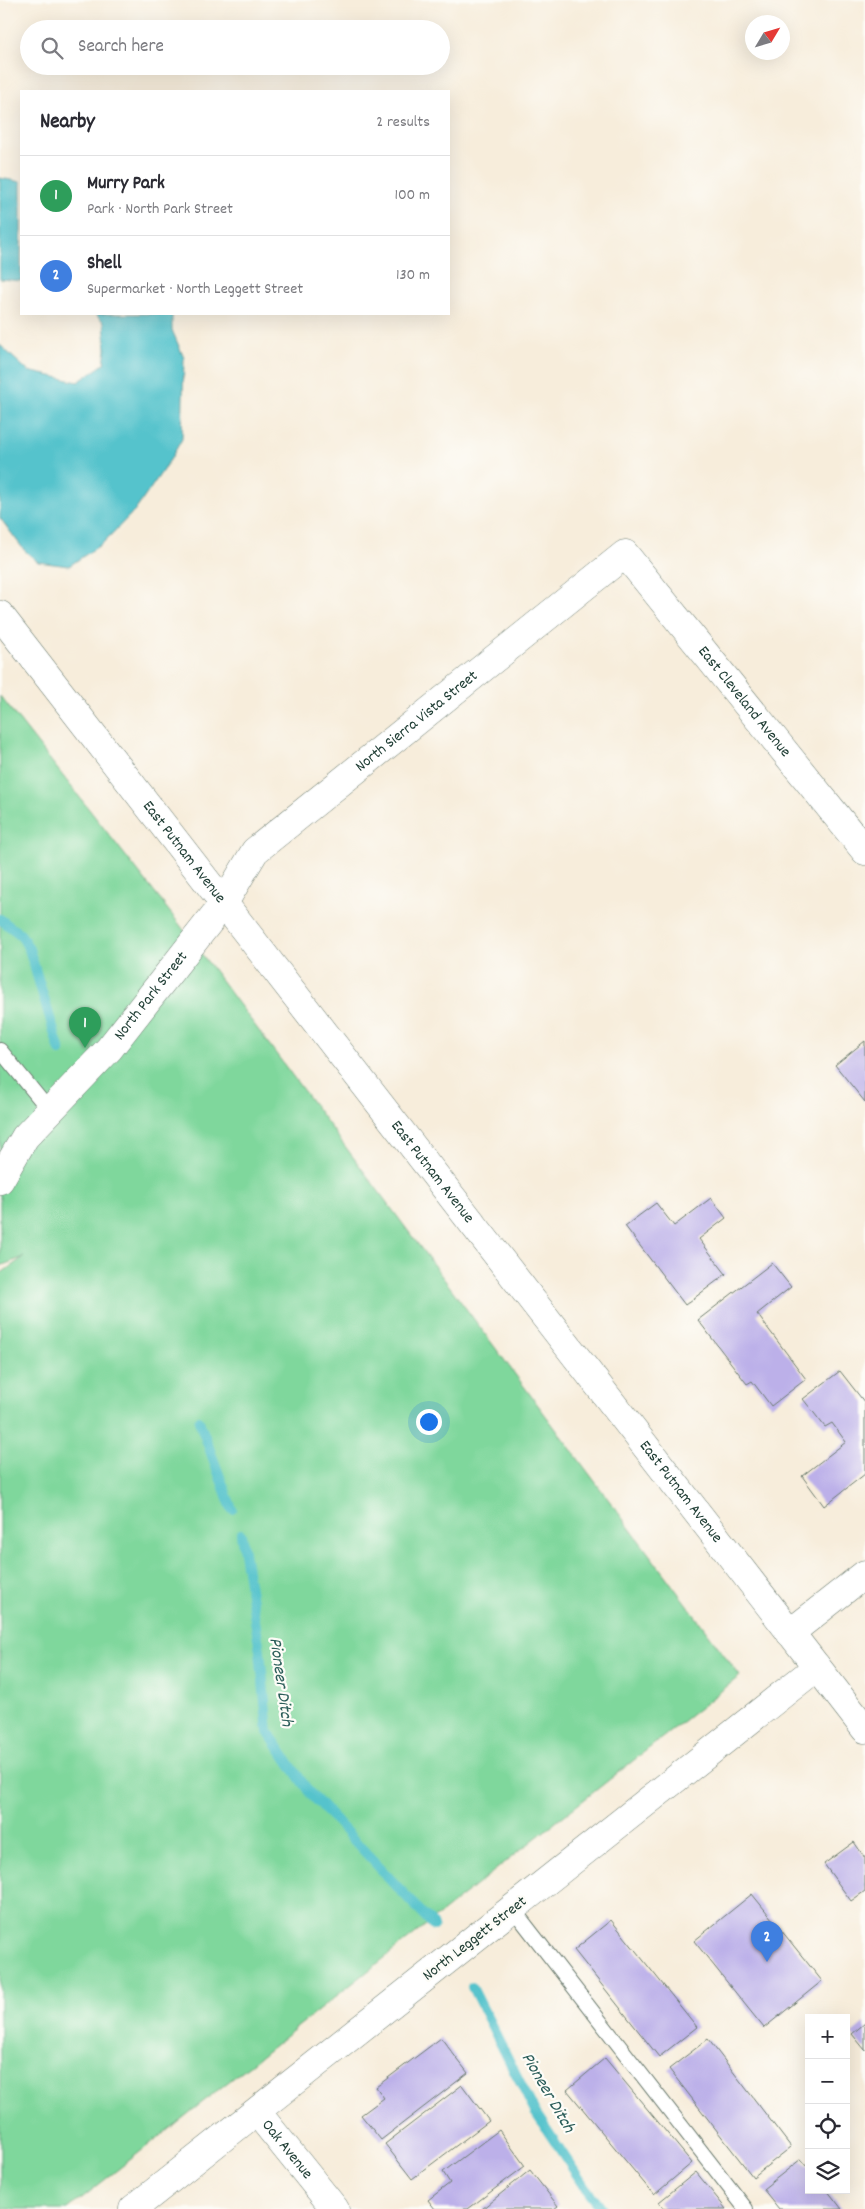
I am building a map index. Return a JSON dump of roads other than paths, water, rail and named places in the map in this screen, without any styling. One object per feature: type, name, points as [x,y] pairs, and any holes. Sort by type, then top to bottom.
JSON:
[{"type":"street","name":"East Cleveland Avenue","points":[[624,554],[865,851]]},
{"type":"street","name":"North Sierra Vista Street","points":[[224,903],[256,851],[624,554]]},
{"type":"street","name":"East Putnam Avenue","points":[[0,615],[865,1729]]},
{"type":"street","name":"North Park Street","points":[[0,1180],[25,1137],[109,1049],[224,903]]},
{"type":"street","points":[[790,1633],[865,1574]]},
{"type":"street","name":"North Leggett Street","points":[[133,2209],[817,1667]]},
{"type":"street","name":"Oak Avenue","points":[[257,2112],[335,2209]]},
{"type":"lane","points":[[0,1050],[5,1065],[49,1110]]},
{"type":"lane","points":[[513,1909],[746,2209]]},
{"type":"water","points":[[0,178],[20,182],[20,281],[0,279]]},
{"type":"water","points":[[96,315],[172,315],[172,330],[184,358],[182,439],[137,508],[103,543],[69,566],[38,562],[24,550],[0,518],[0,345],[28,371],[78,382],[104,364],[106,349],[104,322]]},
{"type":"waterway","name":"Pioneer Ditch","points":[[0,919],[21,935],[29,949],[60,1051]]},
{"type":"waterway","name":"Pioneer Ditch","points":[[199,1421],[232,1509]]},
{"type":"waterway","name":"Pioneer Ditch","points":[[241,1534],[260,1651],[268,1732],[309,1792],[434,1926]]},
{"type":"waterway","name":"Pioneer Ditch","points":[[472,1987],[535,2112],[602,2209]]},
{"type":"place","name":"Murry Park","points":[[85,1048]]},
{"type":"place","name":"Shell","points":[[767,1962]]}]
